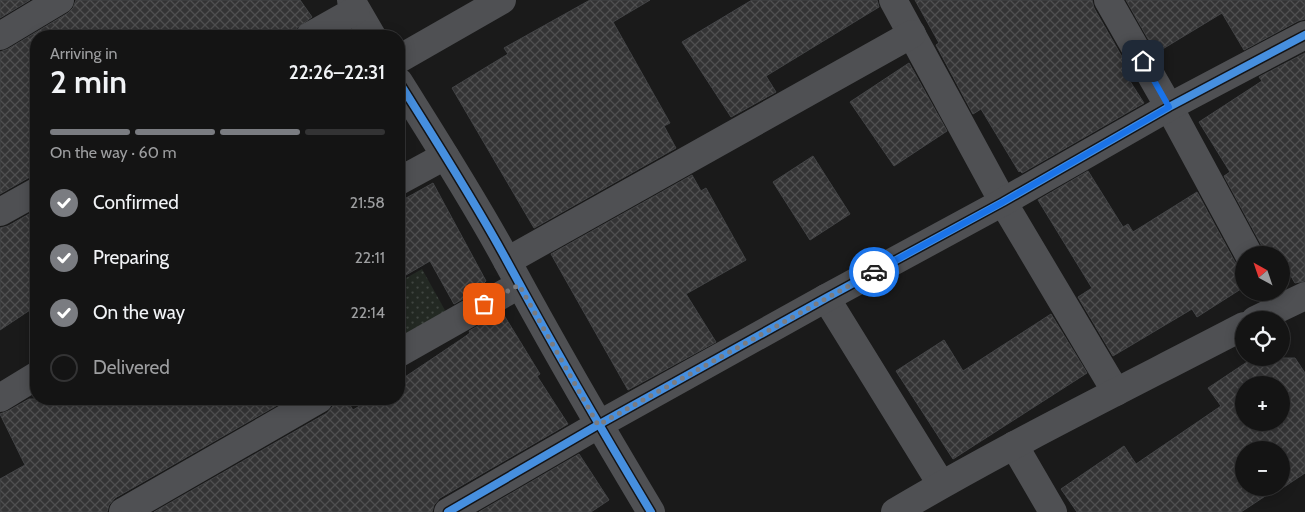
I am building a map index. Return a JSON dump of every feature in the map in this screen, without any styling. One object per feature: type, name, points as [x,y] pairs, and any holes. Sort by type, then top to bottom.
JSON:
[{"type":"street","points":[[0,36],[60,0]]},
{"type":"street","points":[[405,56],[502,0]]},
{"type":"street","points":[[893,0],[1003,202],[1116,392]]},
{"type":"street","points":[[1108,0],[1169,107],[1244,246]]},
{"type":"street","points":[[319,30],[354,5],[369,30]]},
{"type":"street","points":[[507,261],[912,34]]},
{"type":"street","points":[[448,512],[598,425],[1003,202],[1169,107],[1305,35]]},
{"type":"street","points":[[405,92],[507,261],[598,425],[651,512]]},
{"type":"street","points":[[405,178],[445,156]]},
{"type":"street","points":[[0,212],[30,195]]},
{"type":"street","points":[[405,350],[519,285]]},
{"type":"street","points":[[1267,307],[1305,296]]},
{"type":"street","points":[[826,298],[941,484]]},
{"type":"street","points":[[895,512],[941,484],[1014,445],[1235,331]]},
{"type":"street","points":[[4,386],[30,378]]},
{"type":"street","points":[[123,512],[309,405]]},
{"type":"street","points":[[1014,445],[1053,512]]},
{"type":"shaded area","points":[[422,269],[446,312],[405,336],[405,279]]},
{"type":"building","points":[[0,0],[30,0],[0,18]]},
{"type":"building","points":[[76,0],[300,0],[312,17],[296,30],[40,30],[73,8]]},
{"type":"building","points":[[590,0],[650,0],[613,22],[670,123],[664,126],[676,148],[534,228],[452,88],[508,54],[504,48]]},
{"type":"building","points":[[752,0],[877,0],[879,7],[766,76],[776,92],[731,117],[682,42]]},
{"type":"building","points":[[915,0],[1092,0],[1094,8],[1129,69],[1124,72],[1144,103],[1022,173],[1019,172],[981,109],[973,114],[936,45],[939,43]]},
{"type":"building","points":[[1126,0],[1305,0],[1305,19],[1244,50],[1222,13],[1156,53]]},
{"type":"building","points":[[30,36],[30,178],[0,194],[0,52]]},
{"type":"building","points":[[1305,53],[1305,281],[1295,283],[1290,275],[1290,246],[1262,246],[1224,176],[1230,172],[1199,122],[1262,81],[1259,77]]},
{"type":"building","points":[[909,63],[947,131],[894,166],[850,102]]},
{"type":"building","points":[[813,156],[850,214],[810,240],[773,182]]},
{"type":"building","points":[[1088,171],[1123,227],[1128,224],[1133,232],[1197,192],[1235,262],[1235,293],[1197,317],[1192,309],[1113,356],[1078,297],[1092,288],[1038,200]]},
{"type":"building","points":[[692,175],[701,191],[706,188],[746,260],[686,294],[716,342],[628,390],[551,254]]},
{"type":"building","points":[[433,183],[486,281],[484,283],[486,286],[454,304],[430,261],[405,276],[405,199]]},
{"type":"building","points":[[30,213],[30,310],[0,330],[0,228],[8,226]]},
{"type":"building","points":[[502,312],[540,374],[537,376],[568,424],[440,498],[434,505],[432,512],[154,512],[327,413],[333,405],[350,405],[353,410],[361,405],[405,405],[405,377],[470,333],[469,331]]},
{"type":"building","points":[[1051,314],[1087,373],[953,459],[896,371],[944,340],[963,371]]},
{"type":"building","points":[[1290,358],[1295,358],[1305,373],[1305,473],[1290,483],[1290,441],[1235,441],[1235,496],[1265,496],[1241,512],[1077,512],[1061,489],[1124,446],[1136,464],[1221,406],[1208,388],[1241,366],[1290,366]]},
{"type":"building","points":[[29,399],[30,405],[278,405],[115,498],[109,505],[107,512],[0,512],[0,479],[25,465],[0,414]]},
{"type":"building","points":[[579,454],[609,500],[591,512],[479,512]]},
{"type":"cycle path","points":[[448,512],[598,425],[1003,202],[1169,107],[1305,35]]},
{"type":"cycle path","points":[[405,92],[481,216],[651,512]]},
{"type":"way so far","points":[[484,304],[519,285],[598,425],[874,272]]},
{"type":"route","points":[[874,272],[1003,202],[1169,107],[1143,61]]}]
